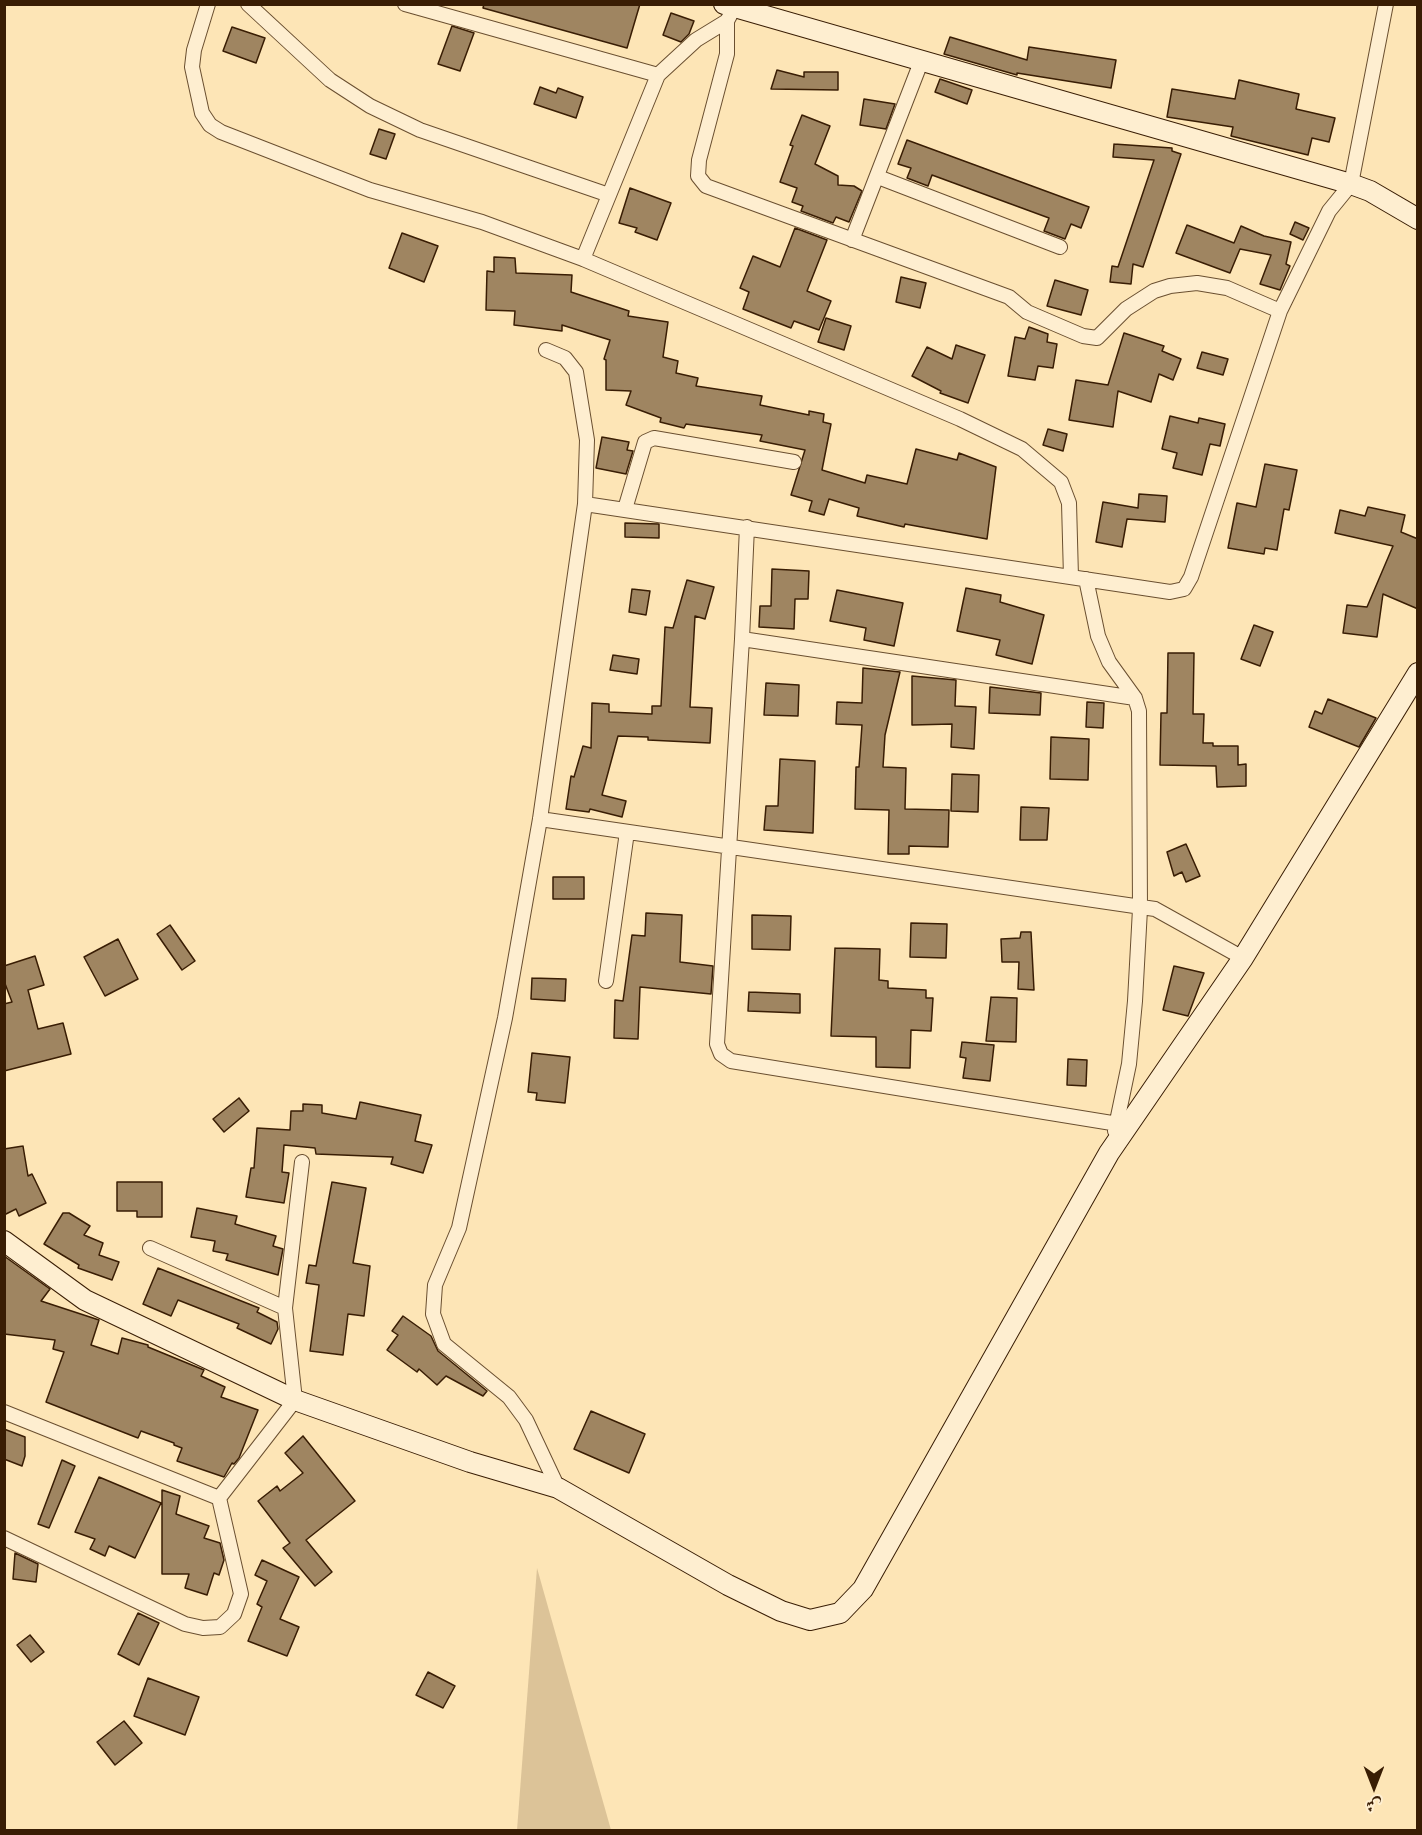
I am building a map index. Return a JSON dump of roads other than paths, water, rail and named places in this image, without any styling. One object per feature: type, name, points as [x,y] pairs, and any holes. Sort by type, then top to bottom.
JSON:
[{"type":"street","points":[[208,4],[194,50],[192,67],[202,113],[210,125],[221,132],[370,190],[482,222],[583,259],[960,419],[1022,449],[1061,482],[1069,503],[1071,577]]},
{"type":"street","points":[[248,4],[330,80],[370,106],[420,130],[609,195]]},
{"type":"street","points":[[405,4],[658,75]]},
{"type":"street","points":[[585,504],[1170,592],[1184,589],[1191,577],[1280,311],[1329,211],[1351,184],[1386,4]]},
{"type":"street","points":[[583,259],[658,75],[728,11]]},
{"type":"street","points":[[728,11],[921,62],[1351,184],[1370,191],[1418,219]]},
{"type":"street","points":[[728,11],[727,54],[699,160],[698,176],[706,186],[1009,297],[1027,312],[1083,336],[1096,338],[1126,309],[1154,291],[1170,286],[1197,283],[1227,288],[1280,311]]},
{"type":"street","points":[[852,240],[921,62]]},
{"type":"street","points":[[878,177],[1060,247]]},
{"type":"street","points":[[546,350],[565,358],[576,372],[588,440],[585,504],[540,819],[505,1018],[462,1217],[435,1285],[433,1314],[444,1344],[509,1397],[526,1420],[558,1488]]},
{"type":"street","points":[[625,509],[645,442],[654,438],[794,462]]},
{"type":"street","points":[[747,527],[717,1044],[722,1054],[731,1061],[1118,1124]]},
{"type":"street","points":[[1086,579],[1098,636],[1109,662],[1134,698],[1139,711],[1140,909],[1129,1064],[1118,1124],[1109,1153]]},
{"type":"street","points":[[742,639],[1134,698]]},
{"type":"street","points":[[4,1241],[85,1300],[295,1400],[470,1462],[558,1488],[728,1585],[781,1611],[810,1620],[840,1612],[863,1589],[1109,1153],[1243,958],[1418,673]]},
{"type":"street","points":[[540,819],[728,845],[1140,909],[1155,909],[1243,958]]},
{"type":"street","points":[[606,981],[627,832]]},
{"type":"street","points":[[219,1498],[295,1400],[285,1308],[302,1162]]},
{"type":"street","points":[[150,1248],[285,1308]]},
{"type":"street","points":[[4,1412],[219,1498]]},
{"type":"street","points":[[4,1538],[185,1624],[202,1628],[220,1627],[234,1614],[240,1594],[219,1498]]}]
